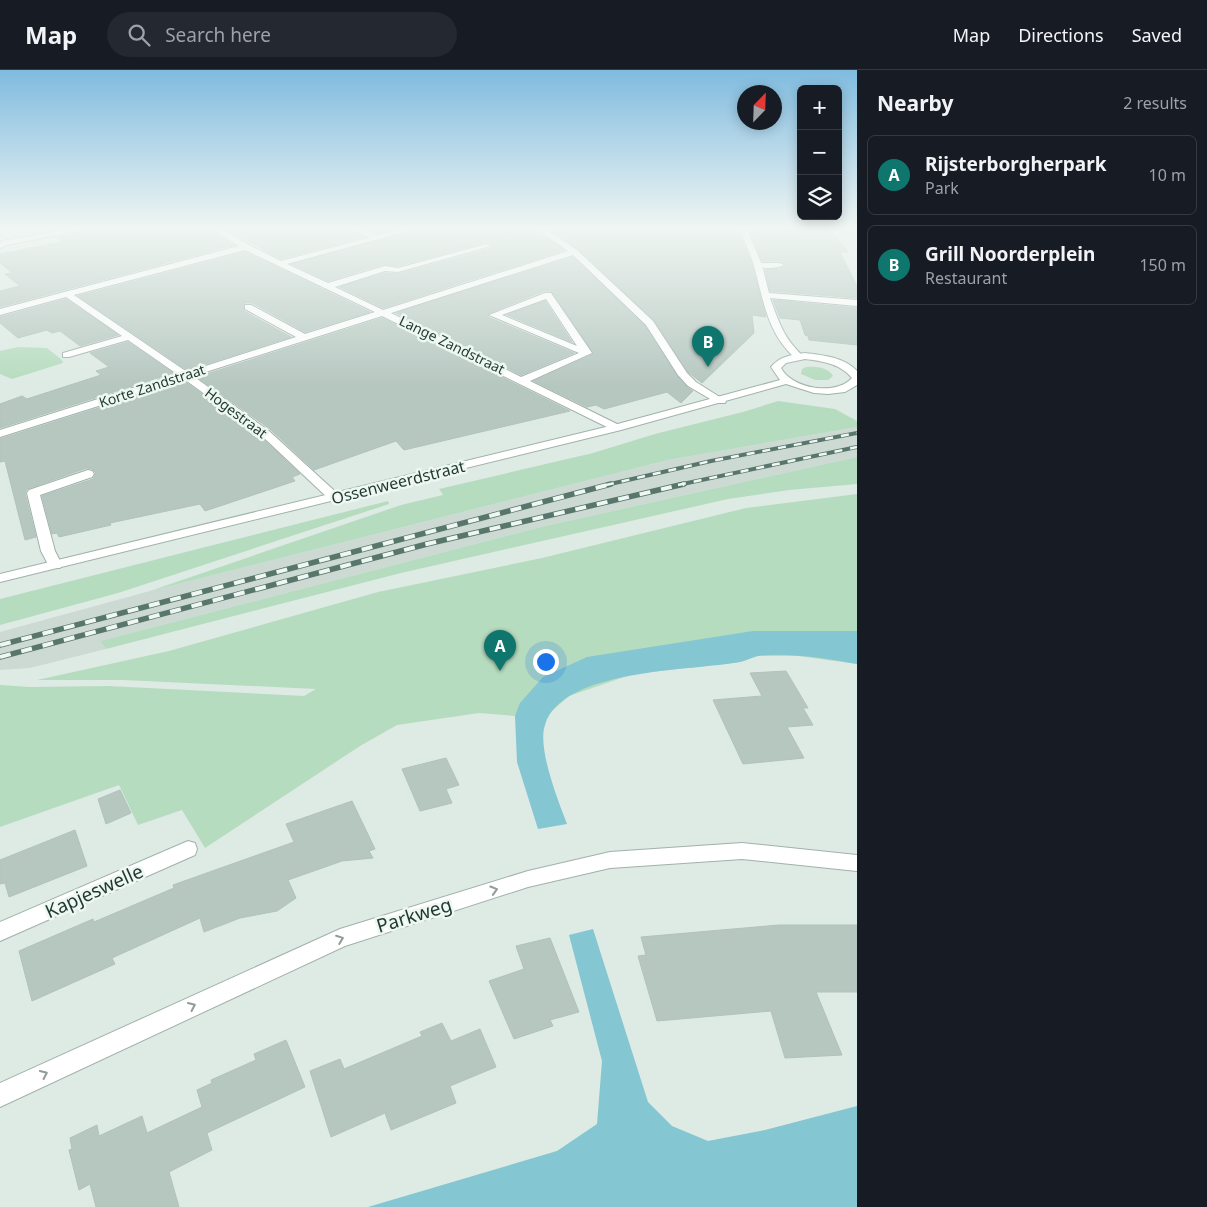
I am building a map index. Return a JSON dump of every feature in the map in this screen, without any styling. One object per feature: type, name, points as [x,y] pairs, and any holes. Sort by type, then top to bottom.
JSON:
[{"type":"street","points":[[0,312],[120,280]]},
{"type":"street","name":"Lange Zandstraat","points":[[316,280],[617,428]]},
{"type":"street","points":[[328,286],[347,280]]},
{"type":"street","name":"Korte Zandstraat","points":[[0,434],[485,280]]},
{"type":"street","points":[[604,280],[650,323],[683,375],[692,384],[721,401]]},
{"type":"street","points":[[762,280],[765,295],[781,338],[799,357]]},
{"type":"street","name":"Hogestraat","points":[[67,294],[185,375],[265,433],[335,498]]},
{"type":"street","points":[[548,295],[587,353],[502,318],[494,315],[548,295]]},
{"type":"street","points":[[765,295],[857,303]]},
{"type":"street","points":[[248,307],[305,338]]},
{"type":"street","points":[[66,355],[130,338]]},
{"type":"street","name":"Lange Zandstraat","points":[[522,380],[587,353]]},
{"type":"street","points":[[799,357],[824,359],[852,367],[857,379],[846,392],[814,390],[788,381],[778,374],[776,367],[786,359],[799,357]]},
{"type":"street","name":"Ossenweerdstraat","points":[[2,578],[617,428],[721,401],[788,381]]},
{"type":"street","points":[[54,565],[48,551],[33,493],[88,474]]},
{"type":"street","name":"Kapjeswelle","points":[[0,932],[188,849]]},
{"type":"street","name":"Parkweg","points":[[0,1095],[340,938],[528,879],[610,860],[742,851],[857,863]]},
{"type":"shaded area","points":[[857,427],[857,457],[545,526],[100,641],[106,649],[30,668],[0,670],[0,632],[150,591],[668,460]]},
{"type":"green space","points":[[18,347],[47,348],[62,360],[63,363],[12,379],[0,374],[0,351]]},
{"type":"green space","points":[[806,367],[821,368],[833,376],[828,380],[815,380],[801,374],[802,369]]},
{"type":"green space","points":[[778,401],[835,409],[857,421],[857,427],[668,460],[150,591],[401,505],[443,495],[439,489],[593,453],[655,434],[743,412]]},
{"type":"green space","points":[[857,457],[857,484],[789,490],[728,499],[401,573],[106,649],[100,641],[545,526]]},
{"type":"green space","points":[[857,494],[857,664],[798,656],[758,656],[740,662],[633,674],[569,696],[552,711],[515,716],[479,713],[397,725],[360,746],[205,848],[182,810],[138,825],[119,785],[0,827],[0,685],[30,687],[109,686],[304,696],[316,689],[123,680],[37,680],[169,651],[378,592],[542,558],[746,508]]},
{"type":"green space","points":[[388,501],[389,504],[118,593],[0,625],[0,599]]},
{"type":"water","points":[[753,631],[857,631],[857,664],[794,655],[758,656],[740,662],[631,676],[602,682],[576,692],[556,706],[545,725],[543,735],[546,760],[567,824],[538,829],[517,762],[515,716],[520,703],[543,677],[587,657]]},
{"type":"water","points":[[593,929],[648,1102],[672,1126],[708,1141],[765,1130],[857,1106],[857,1207],[368,1207],[557,1151],[597,1124],[602,1061],[569,935]]},
{"type":"building","points":[[13,280],[102,280],[0,307],[0,291],[20,286]]},
{"type":"building","points":[[138,280],[303,280],[370,312],[305,332],[252,303],[245,303],[243,305],[244,311],[291,337],[187,370],[78,296]]},
{"type":"building","points":[[362,280],[470,280],[383,308],[340,287]]},
{"type":"building","points":[[500,280],[597,280],[645,326],[677,376],[693,391],[681,403],[667,392],[604,409],[596,405],[587,407],[534,381],[594,354],[551,291],[544,291],[487,314],[488,317],[574,353],[521,375],[396,313]]},
{"type":"building","points":[[611,280],[756,280],[766,317],[752,315],[754,333],[702,383],[688,372],[654,320]]},
{"type":"building","points":[[767,280],[854,280],[857,286],[857,298],[770,291]]},
{"type":"building","points":[[66,299],[118,335],[80,346],[60,331],[52,333],[47,330],[18,338],[0,323],[0,317]]},
{"type":"building","points":[[773,300],[857,308],[857,345],[809,340],[808,336],[805,335],[800,320],[780,318]]},
{"type":"building","points":[[545,301],[572,342],[507,315]]},
{"type":"building","points":[[382,318],[570,411],[404,450],[396,441],[314,470],[270,429],[197,377]]},
{"type":"building","points":[[128,342],[173,373],[0,428],[0,404],[22,396],[27,399],[101,375],[96,371],[109,367],[90,353]]},
{"type":"building","points":[[184,381],[260,436],[300,474],[292,477],[295,481],[205,511],[200,504],[110,523],[111,525],[59,537],[57,533],[52,534],[42,496],[93,479],[96,473],[92,469],[87,468],[27,489],[25,493],[36,537],[25,540],[5,461],[0,462],[0,439]]},
{"type":"building","points":[[786,671],[808,708],[803,708],[813,725],[787,727],[804,758],[743,764],[713,700],[762,696],[750,673]]},
{"type":"building","points":[[446,758],[459,785],[446,789],[452,803],[420,811],[402,769]]},
{"type":"building","points":[[120,790],[131,813],[106,824],[98,799]]},
{"type":"building","points":[[352,801],[375,849],[369,851],[373,858],[342,861],[288,880],[296,898],[277,911],[240,918],[204,932],[200,918],[112,958],[115,964],[32,1001],[19,951],[93,919],[94,922],[174,888],[173,885],[294,842],[286,824]]},
{"type":"building","points":[[75,830],[87,866],[9,897],[5,883],[0,884],[0,860]]},
{"type":"building","points":[[779,925],[857,925],[857,992],[816,992],[842,1055],[785,1058],[771,1011],[657,1021],[638,956],[646,955],[641,937]]},
{"type":"building","points":[[550,938],[579,1012],[550,1020],[553,1026],[514,1039],[489,981],[524,969],[516,946]]},
{"type":"building","points":[[442,1023],[451,1041],[480,1029],[496,1067],[450,1086],[456,1103],[391,1130],[385,1113],[331,1137],[310,1071],[340,1059],[344,1069],[422,1036],[420,1032]]},
{"type":"building","points":[[286,1040],[305,1087],[207,1133],[212,1150],[169,1172],[179,1207],[96,1207],[90,1184],[79,1190],[69,1150],[72,1149],[70,1138],[97,1125],[99,1136],[142,1116],[147,1133],[202,1107],[197,1090],[212,1083],[211,1080],[256,1060],[254,1054]]},
{"type":"railway","points":[[606,485],[711,461],[857,433]]},
{"type":"railway","points":[[678,485],[857,447]]},
{"type":"railway","points":[[0,645],[611,484]]},
{"type":"railway","points":[[0,657],[427,544],[684,484]]},
{"type":"place","name":"Grill Noorderplein","points":[[708,367]]},
{"type":"place","name":"Rijsterborgherpark","points":[[500,671]]}]
